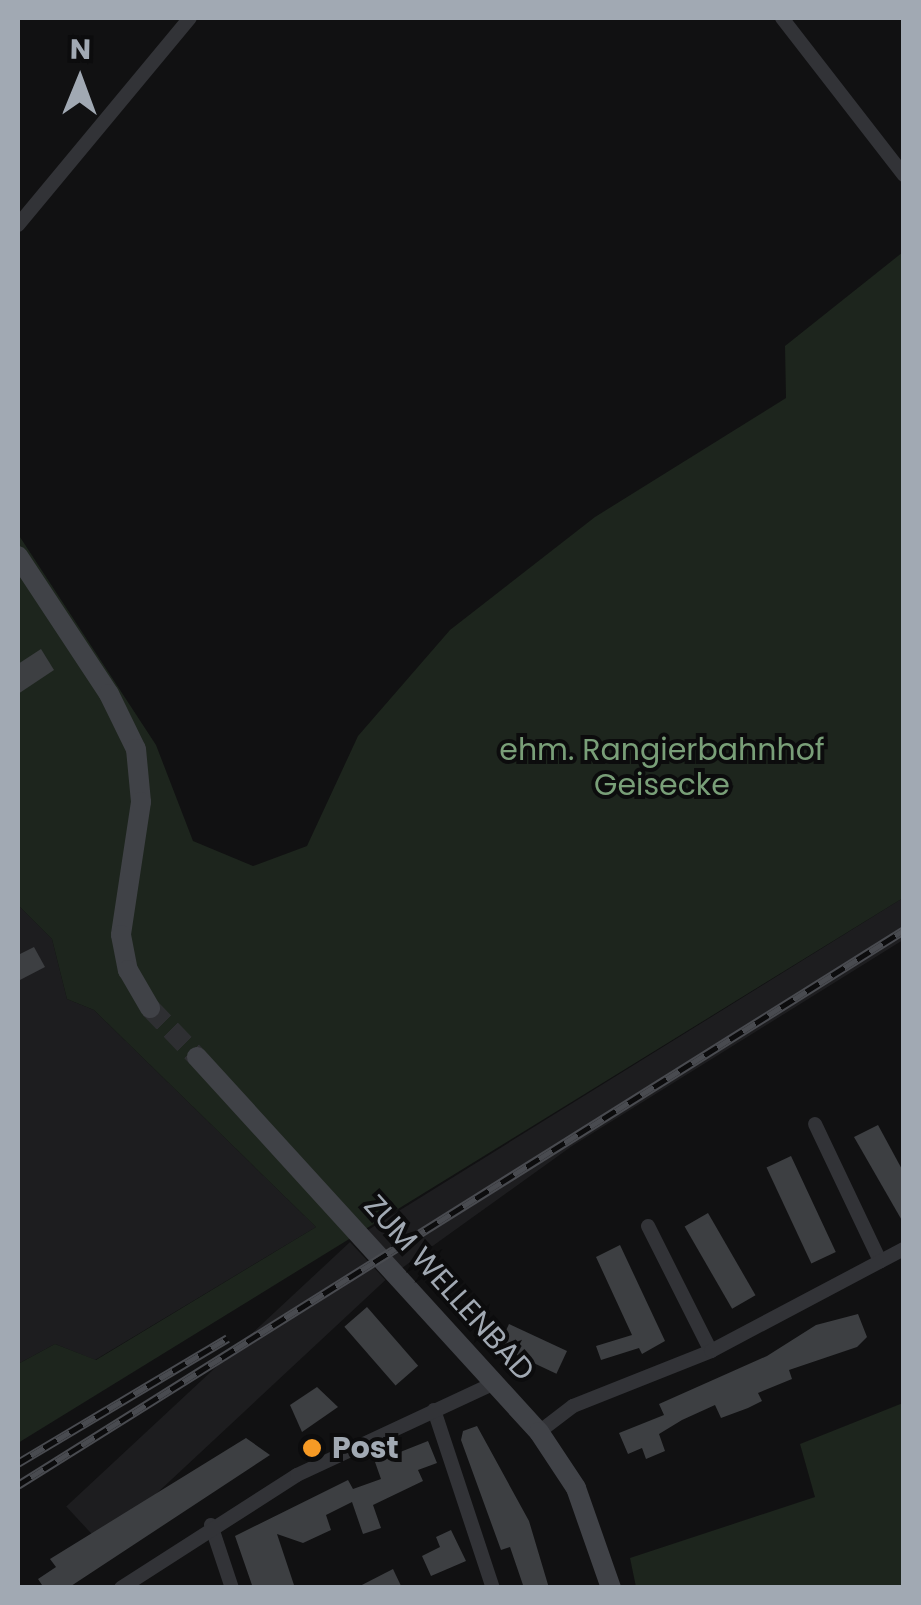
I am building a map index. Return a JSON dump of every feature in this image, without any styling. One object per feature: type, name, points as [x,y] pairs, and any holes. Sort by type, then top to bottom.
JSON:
[{"type":"main road","points":[[18,556],[109,694],[136,750],[141,802],[121,935],[128,970],[150,1008]]},
{"type":"main road","name":"ZUM WELLENBAD","points":[[197,1057],[538,1432],[576,1488],[611,1588]]},
{"type":"street","points":[[18,225],[190,18]]},
{"type":"street","points":[[782,18],[904,174]]},
{"type":"street","points":[[815,1124],[880,1261]]},
{"type":"street","points":[[648,1226],[712,1351]]},
{"type":"street","points":[[538,1432],[573,1406],[712,1351],[904,1250]]},
{"type":"street","points":[[121,1588],[211,1525],[318,1464],[494,1382]]},
{"type":"street","points":[[434,1410],[493,1588]]},
{"type":"street","points":[[211,1525],[232,1588]]},
{"type":"shaded area","points":[[903,898],[903,940],[572,1146],[402,1268],[368,1230]]},
{"type":"shaded area","points":[[18,905],[52,939],[67,999],[94,1010],[316,1227],[95,1360],[55,1344],[18,1364]]},
{"type":"shaded area","points":[[350,1242],[385,1280],[102,1545],[66,1507]]},
{"type":"green space","name":"ehm. Rangierbahnhof Geisecke","points":[[903,252],[903,898],[18,1443],[18,1364],[55,1344],[96,1360],[316,1227],[94,1010],[67,999],[52,939],[18,905],[18,534],[156,745],[193,841],[253,866],[307,846],[358,736],[450,630],[595,517],[786,398],[785,346]]},
{"type":"green space","points":[[903,1403],[903,1587],[636,1587],[630,1558],[815,1497],[800,1444]]},
{"type":"building","points":[[41,649],[54,670],[18,694],[18,664]]},
{"type":"building","points":[[34,947],[45,967],[18,981],[18,955]]},
{"type":"building","points":[[878,1125],[904,1173],[904,1224],[854,1137]]},
{"type":"building","points":[[791,1156],[836,1252],[811,1263],[767,1167]]},
{"type":"building","points":[[708,1213],[756,1295],[732,1309],[685,1226]]},
{"type":"building","points":[[620,1245],[665,1341],[642,1354],[639,1348],[601,1360],[596,1346],[632,1335],[596,1257]]},
{"type":"building","points":[[367,1307],[418,1366],[396,1386],[344,1327]]},
{"type":"building","points":[[858,1314],[867,1337],[857,1347],[789,1370],[792,1379],[758,1393],[762,1401],[748,1408],[721,1418],[715,1405],[682,1420],[659,1434],[665,1451],[646,1459],[642,1448],[628,1454],[619,1433],[664,1415],[659,1404],[767,1356],[816,1325]]},
{"type":"building","points":[[509,1324],[567,1351],[556,1374],[498,1347]]},
{"type":"building","points":[[317,1387],[338,1407],[302,1432],[290,1405]]},
{"type":"building","points":[[477,1426],[529,1521],[549,1588],[524,1588],[510,1547],[501,1550],[461,1440],[463,1431]]},
{"type":"building","points":[[246,1438],[270,1455],[68,1588],[44,1588],[38,1579],[56,1567],[50,1559]]},
{"type":"building","points":[[428,1441],[437,1463],[418,1470],[423,1481],[373,1505],[381,1528],[363,1534],[352,1502],[326,1515],[331,1530],[303,1543],[277,1534],[295,1588],[253,1588],[235,1536],[348,1480],[353,1489],[381,1479],[375,1462]]},
{"type":"building","points":[[451,1530],[466,1561],[431,1576],[422,1556],[440,1547],[436,1537]]},
{"type":"building","points":[[393,1569],[402,1588],[356,1588]]},
{"type":"tunnel","points":[[150,1008],[197,1057]]},
{"type":"railway","points":[[18,1485],[904,930]]},
{"type":"railway","points":[[18,1463],[228,1338]]},
{"type":"place","name":"Post","points":[[312,1448]]}]
